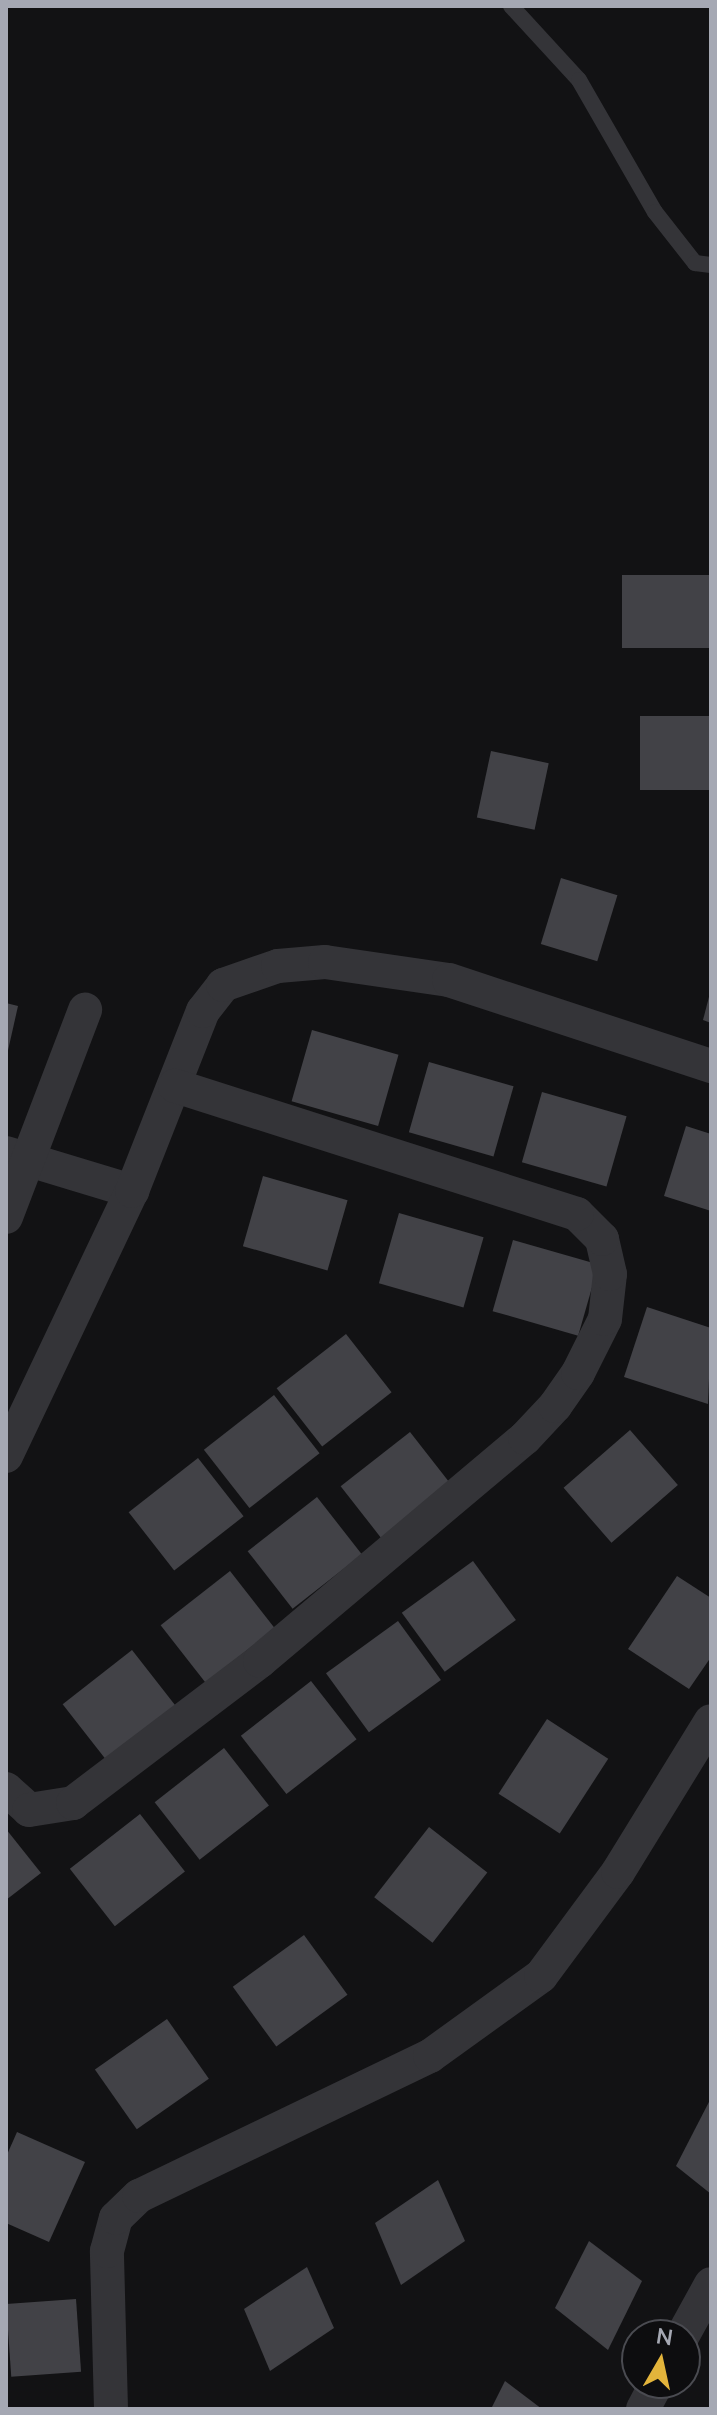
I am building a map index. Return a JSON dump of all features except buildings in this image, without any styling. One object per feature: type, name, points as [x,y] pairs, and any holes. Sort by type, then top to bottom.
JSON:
[{"type":"street","points":[[6,1456],[132,1191],[203,1011],[223,985],[278,966],[325,962],[449,980],[711,1066]]},
{"type":"street","points":[[6,1217],[17,1156],[85,1010]]},
{"type":"street","points":[[6,1789],[29,1810],[73,1803],[249,1670],[525,1438],[555,1406],[578,1373],[605,1319],[610,1274],[602,1239],[577,1214],[175,1086]]},
{"type":"street","points":[[17,1156],[132,1191]]},
{"type":"street","points":[[111,2409],[107,2251],[116,2218],[139,2196],[430,2056],[541,1976],[618,1872],[711,1721]]},
{"type":"street","points":[[692,2319],[711,2284]]},
{"type":"lane","points":[[511,6],[579,80],[655,212],[695,263],[711,265]]}]
